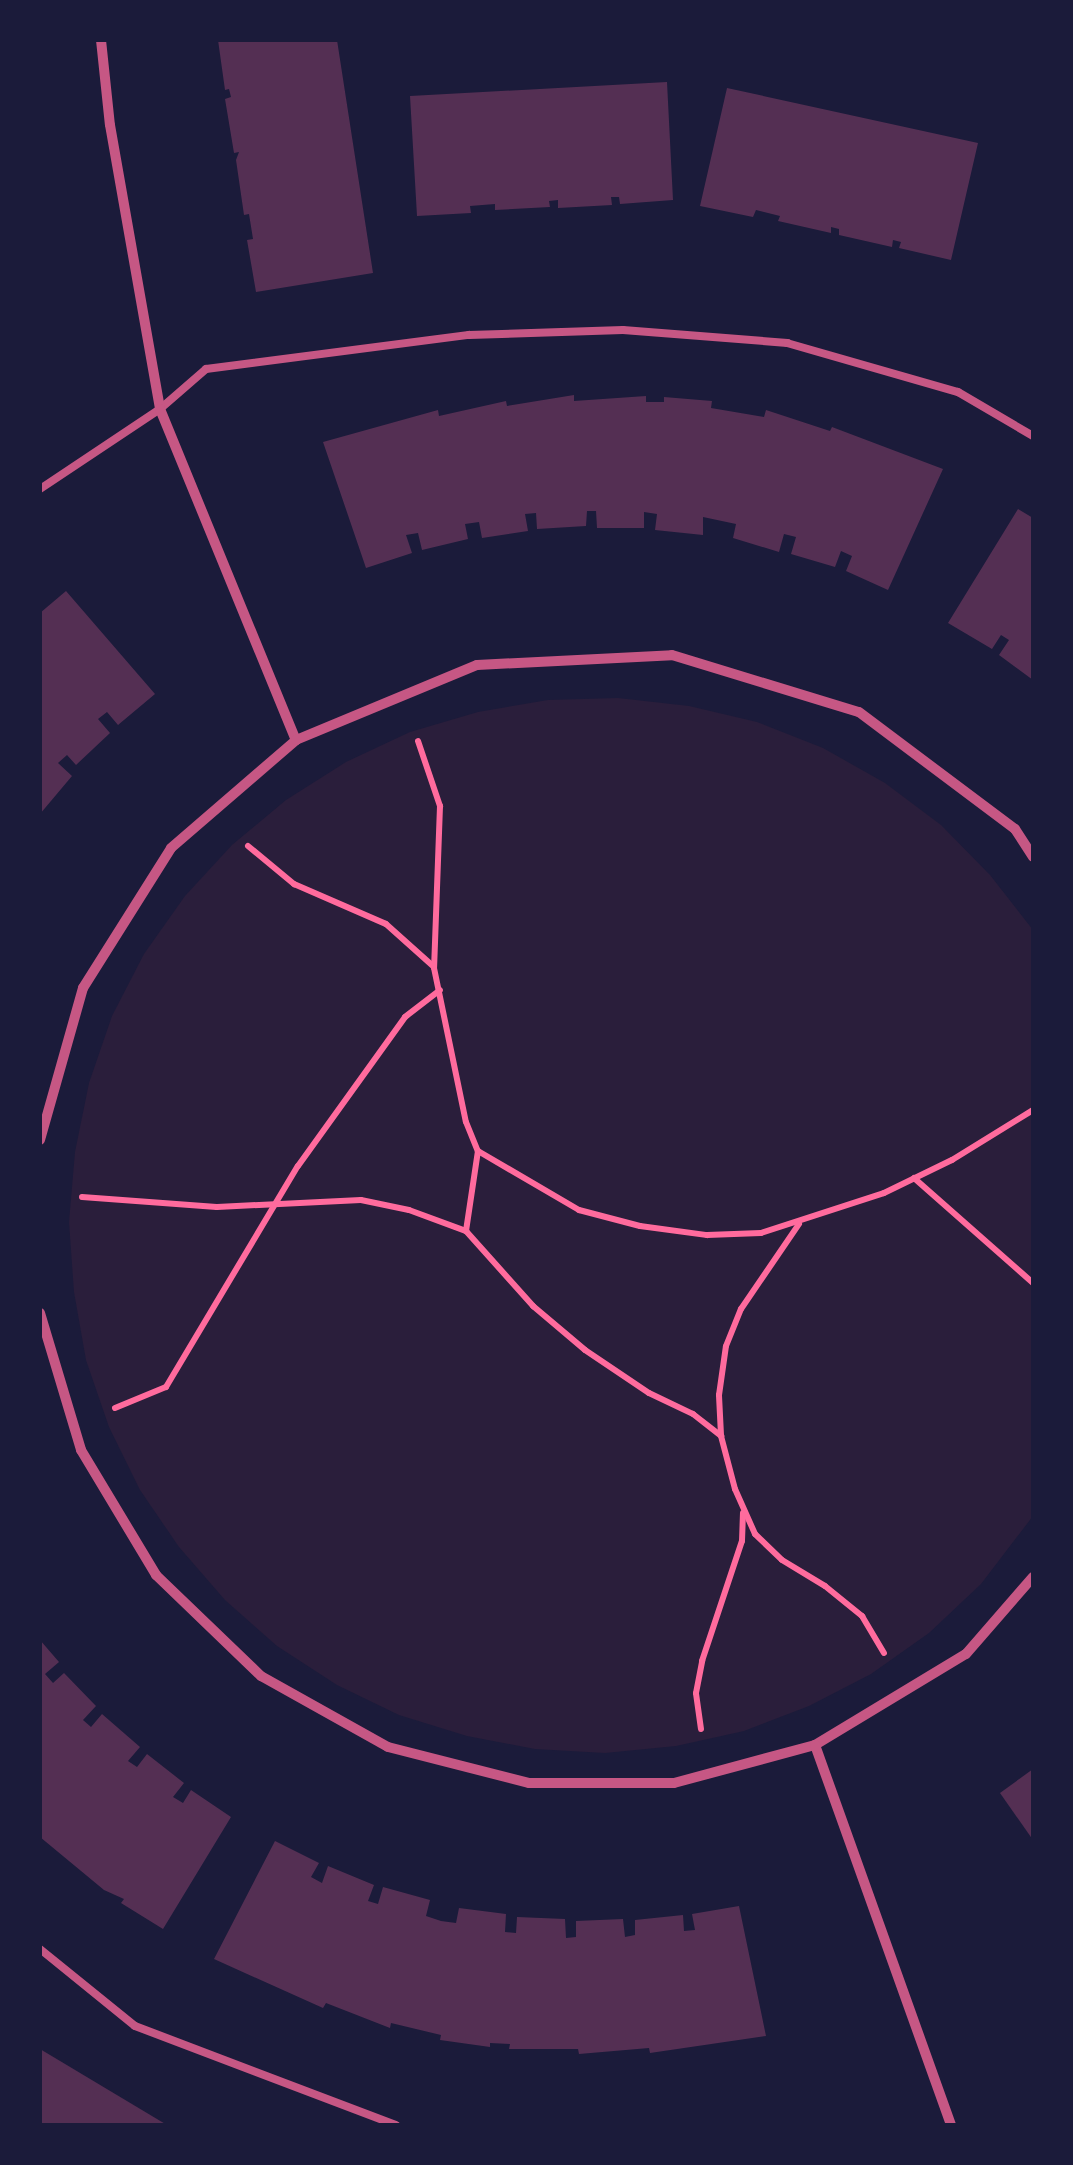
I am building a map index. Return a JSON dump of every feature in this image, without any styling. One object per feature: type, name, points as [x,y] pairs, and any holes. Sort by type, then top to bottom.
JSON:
[{"type":"street","points":[[101,40],[110,124],[160,410],[296,740]]},
{"type":"street","points":[[40,1140],[83,988],[172,848],[296,740],[477,665],[672,655],[858,712],[1014,829],[1033,857]]},
{"type":"street","points":[[40,1312],[81,1450],[156,1575],[261,1676],[388,1747],[529,1783],[674,1783],[815,1745],[966,1654],[1033,1577]]},
{"type":"street","points":[[815,1745],[951,2125]]},
{"type":"lane","points":[[40,489],[160,410],[206,369],[469,335],[623,330],[787,343],[958,392],[1033,436]]},
{"type":"lane","points":[[40,1948],[135,2026],[396,2125]]},
{"type":"path","points":[[418,741],[440,806],[434,968],[466,1122],[478,1150],[466,1231]]},
{"type":"path","points":[[248,846],[294,884],[386,924],[434,968]]},
{"type":"path","points":[[114,1408],[166,1387],[298,1166],[405,1017],[440,990]]},
{"type":"path","points":[[478,1150],[579,1210],[640,1226],[707,1235],[760,1233],[799,1224],[914,1178],[1033,1110]]},
{"type":"path","points":[[914,1178],[1033,1283]]},
{"type":"path","points":[[82,1197],[275,1207],[361,1200],[409,1210],[466,1231],[534,1306],[584,1350],[649,1394],[693,1414],[722,1436]]},
{"type":"path","points":[[799,1224],[740,1310],[726,1346],[720,1395],[722,1436],[743,1508],[755,1534],[782,1560],[826,1586],[862,1616],[884,1652]]},
{"type":"path","points":[[701,1729],[696,1693],[702,1661],[742,1541],[743,1508]]},
{"type":"shaded area","points":[[618,698],[689,706],[757,722],[823,748],[885,783],[941,825],[990,875],[1033,930],[1033,1516],[981,1584],[929,1633],[871,1674],[809,1706],[744,1731],[676,1746],[605,1753],[535,1749],[467,1736],[399,1715],[337,1685],[277,1646],[225,1600],[179,1547],[140,1490],[109,1427],[86,1360],[74,1292],[69,1222],[75,1152],[89,1083],[112,1016],[144,954],[185,896],[232,845],[286,800],[346,762],[410,732],[478,712],[548,700]]},
{"type":"building","points":[[218,40],[337,40],[373,273],[256,292],[247,240],[253,239],[249,214],[244,215],[236,160],[239,152],[234,153],[225,99],[231,97],[229,89],[225,90]]},
{"type":"building","points":[[667,82],[673,200],[620,204],[619,197],[611,197],[612,205],[558,208],[558,200],[549,201],[550,207],[495,210],[495,204],[470,206],[471,213],[417,216],[410,96]]},
{"type":"building","points":[[727,88],[978,143],[951,260],[899,248],[901,242],[893,240],[892,247],[839,235],[839,229],[831,227],[831,233],[778,221],[780,216],[756,210],[753,217],[700,206]]},
{"type":"building","points":[[574,395],[574,401],[646,396],[646,402],[664,402],[664,397],[712,401],[711,408],[764,417],[766,410],[830,431],[832,427],[943,469],[888,590],[846,571],[852,556],[841,551],[835,567],[791,554],[796,537],[784,534],[779,552],[733,538],[736,524],[703,517],[703,535],[655,530],[657,514],[644,512],[644,528],[597,528],[596,511],[587,511],[586,526],[537,529],[536,513],[525,514],[528,531],[482,538],[479,522],[465,524],[468,539],[422,550],[418,533],[406,535],[412,553],[366,568],[323,442],[438,410],[439,416],[506,401],[507,406]]},
{"type":"building","points":[[1018,509],[1033,518],[1033,680],[999,655],[1009,640],[1001,635],[992,649],[948,623]]},
{"type":"building","points":[[66,591],[155,694],[118,725],[107,712],[98,719],[110,733],[76,765],[67,755],[58,763],[72,776],[40,814],[40,613]]},
{"type":"building","points":[[40,1640],[59,1662],[45,1674],[53,1683],[64,1673],[96,1706],[83,1720],[91,1727],[102,1714],[140,1747],[128,1761],[137,1767],[147,1754],[184,1783],[173,1797],[183,1803],[191,1790],[231,1817],[163,1929],[121,1903],[124,1899],[104,1890],[40,1837]]},
{"type":"building","points":[[1033,1769],[1033,1840],[1000,1793]]},
{"type":"building","points":[[275,1841],[319,1863],[311,1877],[322,1883],[328,1866],[374,1885],[368,1901],[378,1904],[383,1887],[430,1900],[426,1916],[441,1921],[456,1923],[459,1908],[506,1914],[505,1932],[516,1933],[517,1917],[565,1919],[566,1938],[576,1937],[576,1921],[623,1919],[625,1937],[635,1935],[635,1920],[683,1915],[684,1931],[695,1930],[692,1914],[739,1906],[766,2036],[650,2053],[649,2048],[579,2054],[578,2049],[509,2049],[510,2044],[490,2043],[490,2047],[440,2040],[441,2035],[391,2023],[390,2028],[326,2003],[323,2008],[214,1959]]},
{"type":"building","points":[[40,2049],[167,2125],[40,2125]]}]
